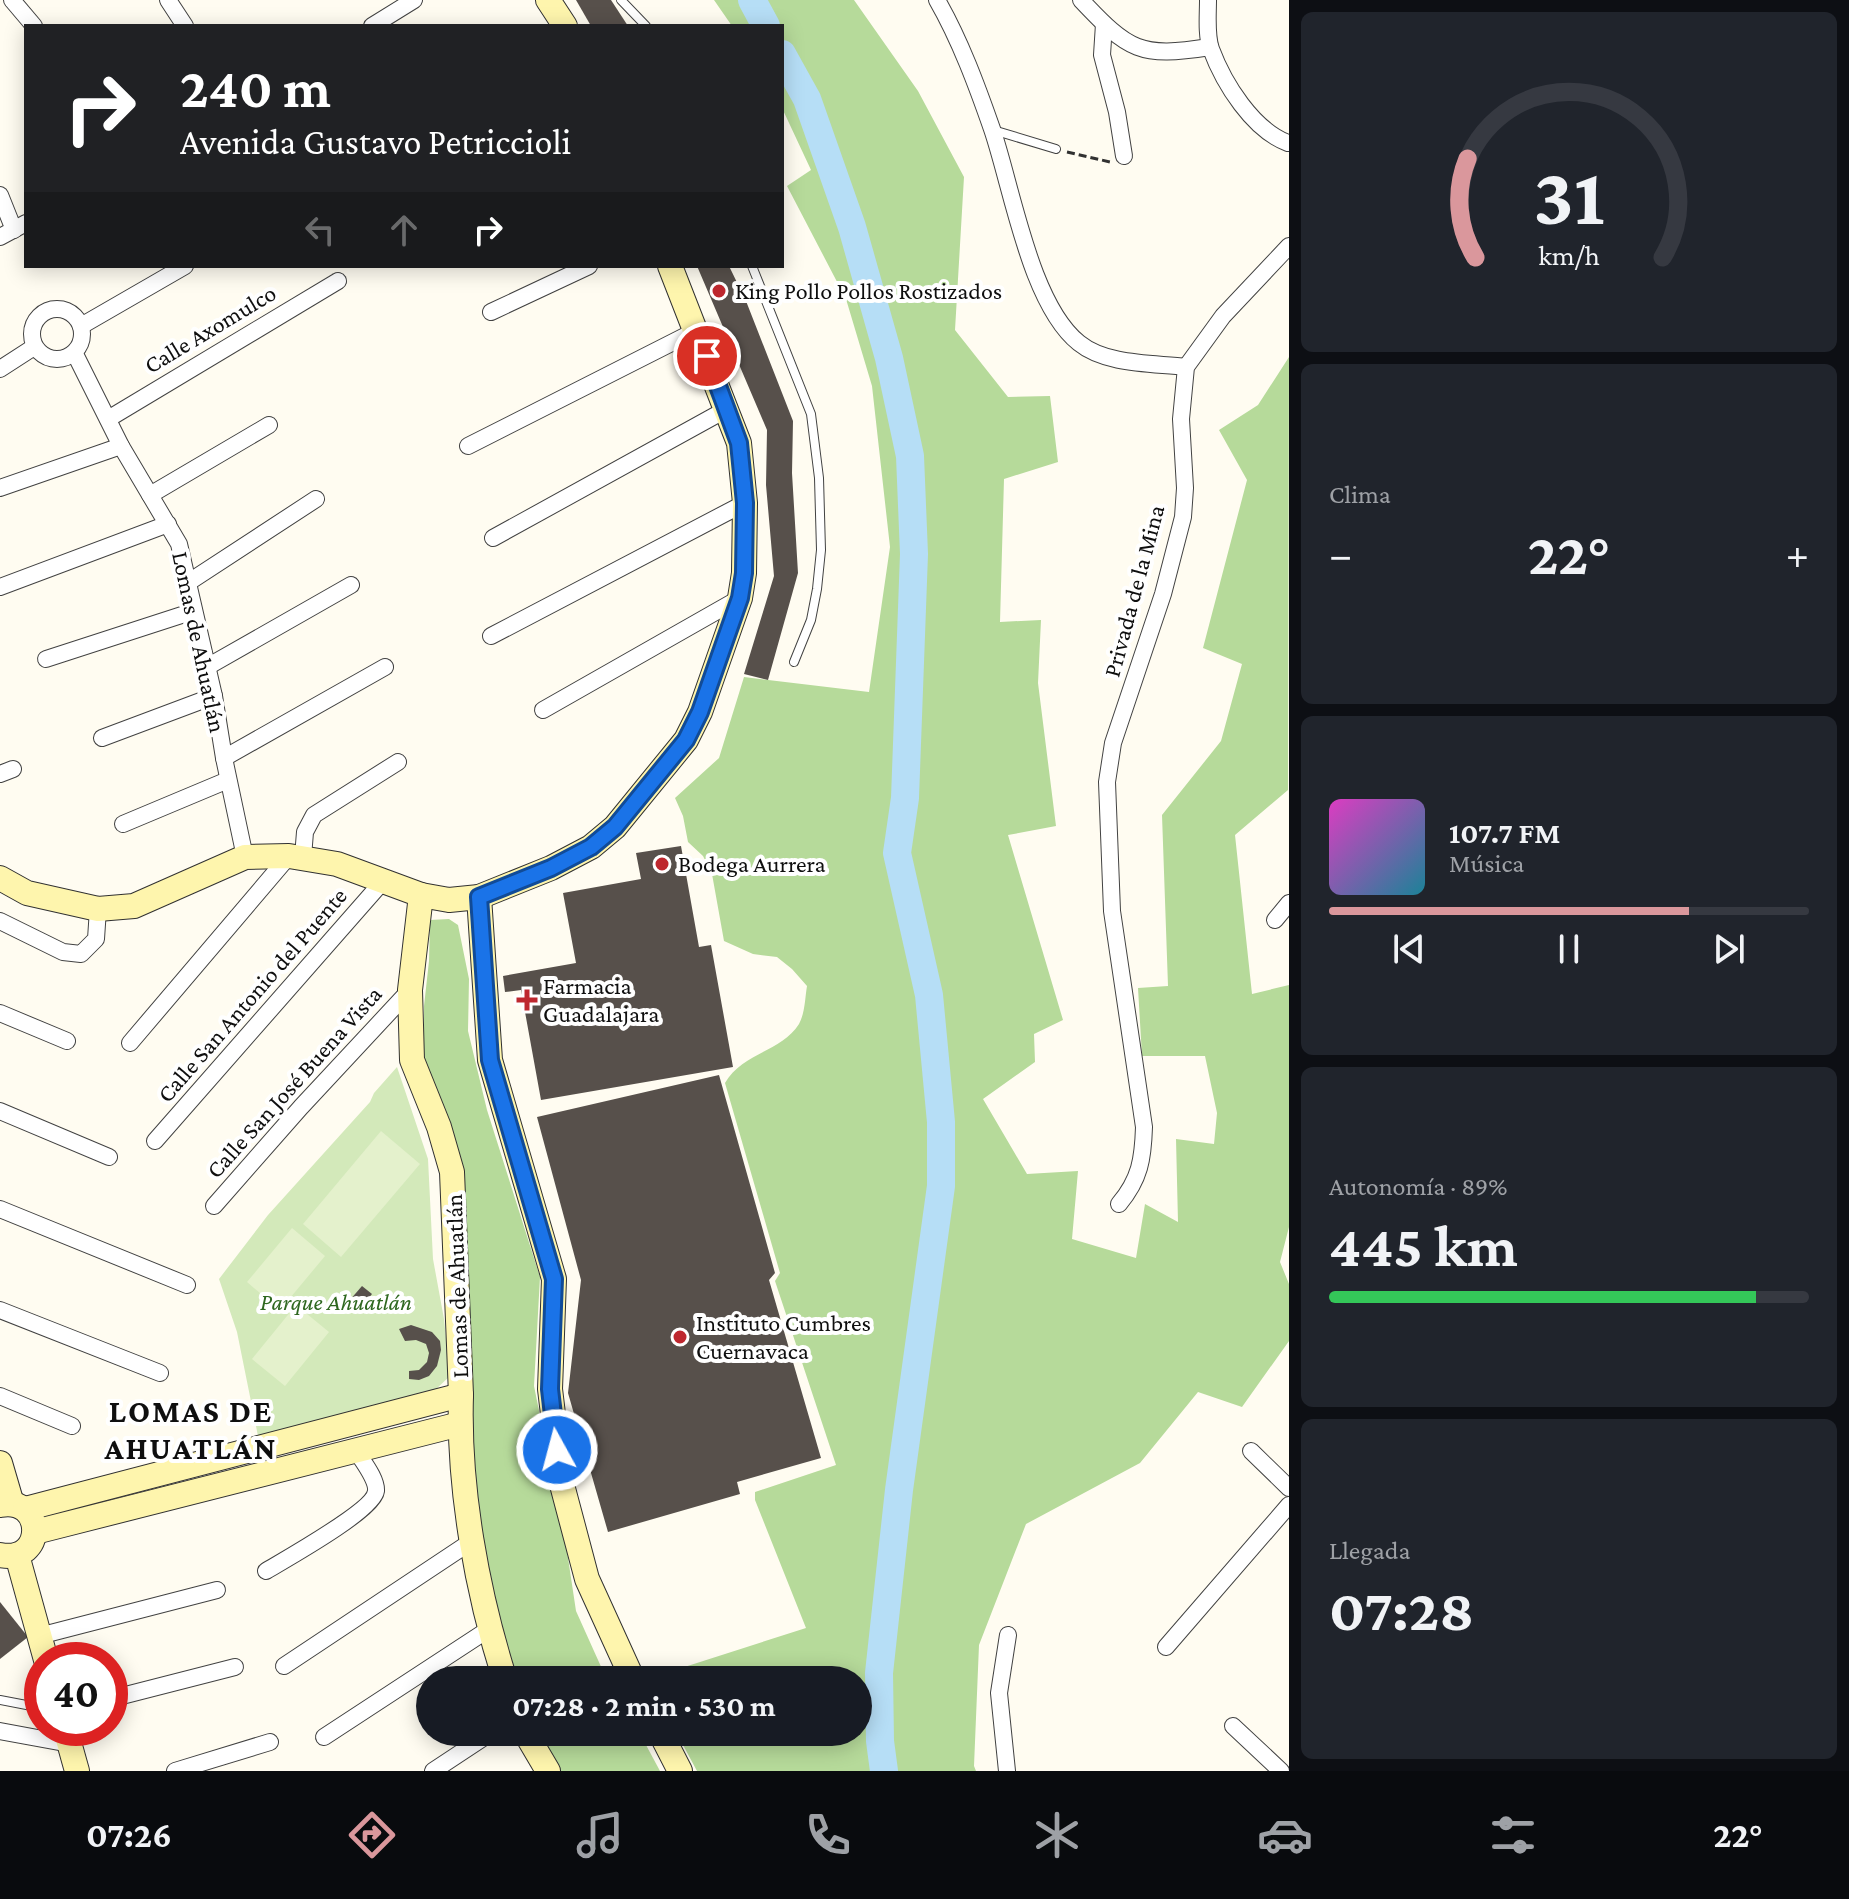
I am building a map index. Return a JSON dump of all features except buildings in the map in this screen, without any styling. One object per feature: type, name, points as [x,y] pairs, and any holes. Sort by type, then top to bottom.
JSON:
[{"type":"street","points":[[12,0],[32,24]]},
{"type":"street","points":[[375,24],[414,0]]},
{"type":"street","points":[[548,0],[564,24]]},
{"type":"street","points":[[937,0],[954,32],[993,130],[1006,183],[1038,276],[1058,318],[1073,337],[1089,349],[1109,357],[1186,367],[1223,316],[1289,246]]},
{"type":"street","points":[[1081,0],[1123,40],[1150,52],[1210,47]]},
{"type":"street","points":[[1208,0],[1210,47],[1229,84],[1258,123],[1274,137],[1289,144]]},
{"type":"street","points":[[174,2],[184,24]]},
{"type":"street","points":[[1104,24],[1102,55],[1117,112],[1124,156]]},
{"type":"street","points":[[2,190],[16,229]]},
{"type":"street","points":[[81,326],[182,268]]},
{"type":"street","points":[[491,312],[585,268]]},
{"type":"street","points":[[0,878],[27,893],[98,909],[134,906],[245,857],[296,856],[337,864],[421,895],[449,900],[479,897],[551,868],[591,847],[615,827],[686,740],[700,712],[740,598],[744,573],[745,503],[739,443],[671,268]]},
{"type":"street","name":"Calle Axomulco","points":[[108,419],[338,281]]},
{"type":"street","points":[[61,309],[74,315],[81,326],[82,341],[75,354],[61,360],[45,358],[34,347],[31,333],[36,320],[47,311],[61,309]]},
{"type":"street","points":[[468,446],[697,330]]},
{"type":"street","points":[[0,369],[34,347]]},
{"type":"street","name":"Lomas de Ahuatlán","points":[[75,354],[121,446],[179,544],[214,696],[245,857]]},
{"type":"street","name":"Privada de la Mina","points":[[1119,1204],[1134,1186],[1143,1154],[1144,1127],[1112,911],[1107,782],[1113,743],[1159,606],[1183,517],[1185,488],[1181,419],[1186,367]]},
{"type":"street","points":[[493,538],[727,409]]},
{"type":"street","points":[[150,495],[269,425]]},
{"type":"street","points":[[0,488],[121,446]]},
{"type":"street","points":[[189,582],[316,499]]},
{"type":"street","points":[[491,636],[745,503]]},
{"type":"street","points":[[0,587],[168,524]]},
{"type":"street","points":[[207,667],[351,585]]},
{"type":"street","points":[[543,710],[740,598]]},
{"type":"street","points":[[46,659],[194,611]]},
{"type":"street","points":[[224,758],[385,667]]},
{"type":"street","points":[[102,738],[214,696]]},
{"type":"street","points":[[130,1043],[296,856],[314,815],[398,762]]},
{"type":"street","points":[[123,824],[228,780]]},
{"type":"street","name":"Calle San Antonio del Puente","points":[[155,1141],[384,880]]},
{"type":"street","name":"Lomas de Ahuatlán","points":[[421,895],[410,990],[412,1060],[439,1127],[452,1172],[460,1424],[472,1541],[489,1629],[501,1666]]},
{"type":"street","points":[[479,897],[490,1060],[554,1279],[550,1389],[561,1481],[587,1579],[627,1666]]},
{"type":"street","points":[[1275,920],[1289,903]]},
{"type":"street","points":[[0,921],[63,952],[81,954],[96,939],[98,909]]},
{"type":"street","name":"Calle San José Buena Vista","points":[[214,1206],[410,990]]},
{"type":"street","points":[[0,1013],[67,1041]]},
{"type":"street","points":[[0,1111],[109,1157]]},
{"type":"street","points":[[0,1209],[187,1285]]},
{"type":"street","points":[[0,1310],[160,1373]]},
{"type":"street","points":[[12,1506],[461,1395]]},
{"type":"street","points":[[0,1396],[72,1426]]},
{"type":"street","points":[[35,1532],[460,1424]]},
{"type":"street","points":[[1251,1451],[1289,1488]]},
{"type":"street","points":[[266,1571],[371,1502],[376,1494],[376,1485],[357,1452]]},
{"type":"street","points":[[0,1463],[12,1506],[30,1515],[35,1532],[30,1546],[9,1555],[41,1642]]},
{"type":"street","points":[[1166,1647],[1289,1505]]},
{"type":"street","points":[[284,1666],[472,1541]]},
{"type":"street","points":[[39,1636],[217,1590]]},
{"type":"street","points":[[324,1737],[489,1629]]},
{"type":"street","points":[[1007,1771],[999,1693],[1008,1635]]},
{"type":"street","points":[[128,1694],[235,1667]]},
{"type":"street","points":[[1233,1726],[1281,1771]]},
{"type":"street","points":[[0,1731],[24,1733]]},
{"type":"street","points":[[175,1771],[270,1742]]},
{"type":"street","points":[[71,1746],[77,1771]]},
{"type":"street","points":[[433,1771],[471,1746]]},
{"type":"street","points":[[533,1746],[548,1771]]},
{"type":"street","points":[[667,1746],[680,1771]]},
{"type":"lane","points":[[621,0],[644,24]]},
{"type":"lane","points":[[993,130],[1056,149]]},
{"type":"lane","points":[[753,268],[811,414],[819,478],[821,550],[817,589],[811,620],[794,662]]},
{"type":"lane","points":[[0,1700],[24,1705]]},
{"type":"path","points":[[1056,149],[1108,162],[1117,162],[1124,156]]},
{"type":"green space","points":[[714,0],[854,0],[918,91],[964,177],[955,330],[1008,397],[1050,396],[1058,462],[1004,479],[1000,622],[1041,620],[1038,683],[1056,826],[1008,835],[1063,1020],[1034,1034],[1035,1062],[983,1099],[1027,1174],[1078,1171],[1072,1239],[1136,1258],[1145,1204],[1178,1222],[1176,1139],[1214,1144],[1217,1113],[1205,1056],[1142,1056],[1138,988],[1168,986],[1162,815],[1221,741],[1242,664],[1203,648],[1247,480],[1219,430],[1258,405],[1289,357],[1288,790],[1235,835],[1252,994],[1289,985],[1289,1227],[1280,1262],[1289,1284],[1289,1341],[1242,1407],[1198,1392],[1140,1463],[1026,1524],[979,1645],[976,1771],[697,1771],[684,1746],[872,1746],[872,1666],[688,1666],[806,1628],[755,1500],[755,1492],[836,1465],[775,1281],[780,1273],[725,1083],[741,1065],[782,1041],[799,1024],[807,986],[777,957],[753,954],[724,941],[712,874],[703,856],[688,842],[683,816],[675,798],[719,758],[744,677],[869,692],[890,547],[872,386],[846,299],[787,186],[811,170],[784,112],[784,24],[731,24]]},
{"type":"green space","points":[[449,919],[458,925],[469,979],[468,1031],[487,1110],[540,1277],[534,1386],[565,1538],[576,1611],[601,1666],[506,1666],[493,1624],[464,1447],[471,1343],[467,1288],[424,1062],[430,920]]},
{"type":"green space","name":"Parque Ahuatlán","points":[[397,1067],[428,1159],[433,1259],[450,1376],[434,1391],[259,1441],[237,1332],[219,1279],[268,1215],[370,1102]]},
{"type":"green space","points":[[381,1131],[420,1164],[341,1257],[303,1224]]},
{"type":"green space","points":[[292,1228],[325,1256],[280,1310],[247,1282]]},
{"type":"green space","points":[[296,1305],[329,1332],[285,1386],[252,1359]]},
{"type":"green space","points":[[536,1746],[647,1746],[660,1771],[550,1771]]},
{"type":"waterway","points":[[752,0],[765,24]]},
{"type":"waterway","points":[[784,58],[807,99],[852,227],[889,358],[910,456],[914,554],[905,798],[897,853],[929,995],[941,1122],[941,1186],[899,1490],[879,1673],[880,1741],[884,1771]]},
{"type":"place","name":"King Pollo Pollos Rostizados","points":[[719,291]]},
{"type":"place","name":"Bodega Aurrera","points":[[662,864]]},
{"type":"place","name":"Farmacia Guadalajara","points":[[527,1000]]},
{"type":"place","name":"Instituto Cumbres Cuernavaca","points":[[680,1337]]},
{"type":"district","name":"LOMAS DE AHUATLÁN","points":[[191,1430]]},
{"type":"route","points":[[557,1450],[550,1389],[554,1279],[490,1060],[479,897],[551,868],[591,847],[615,827],[686,740],[700,712],[740,598],[744,573],[745,503],[739,443],[707,356]]}]
